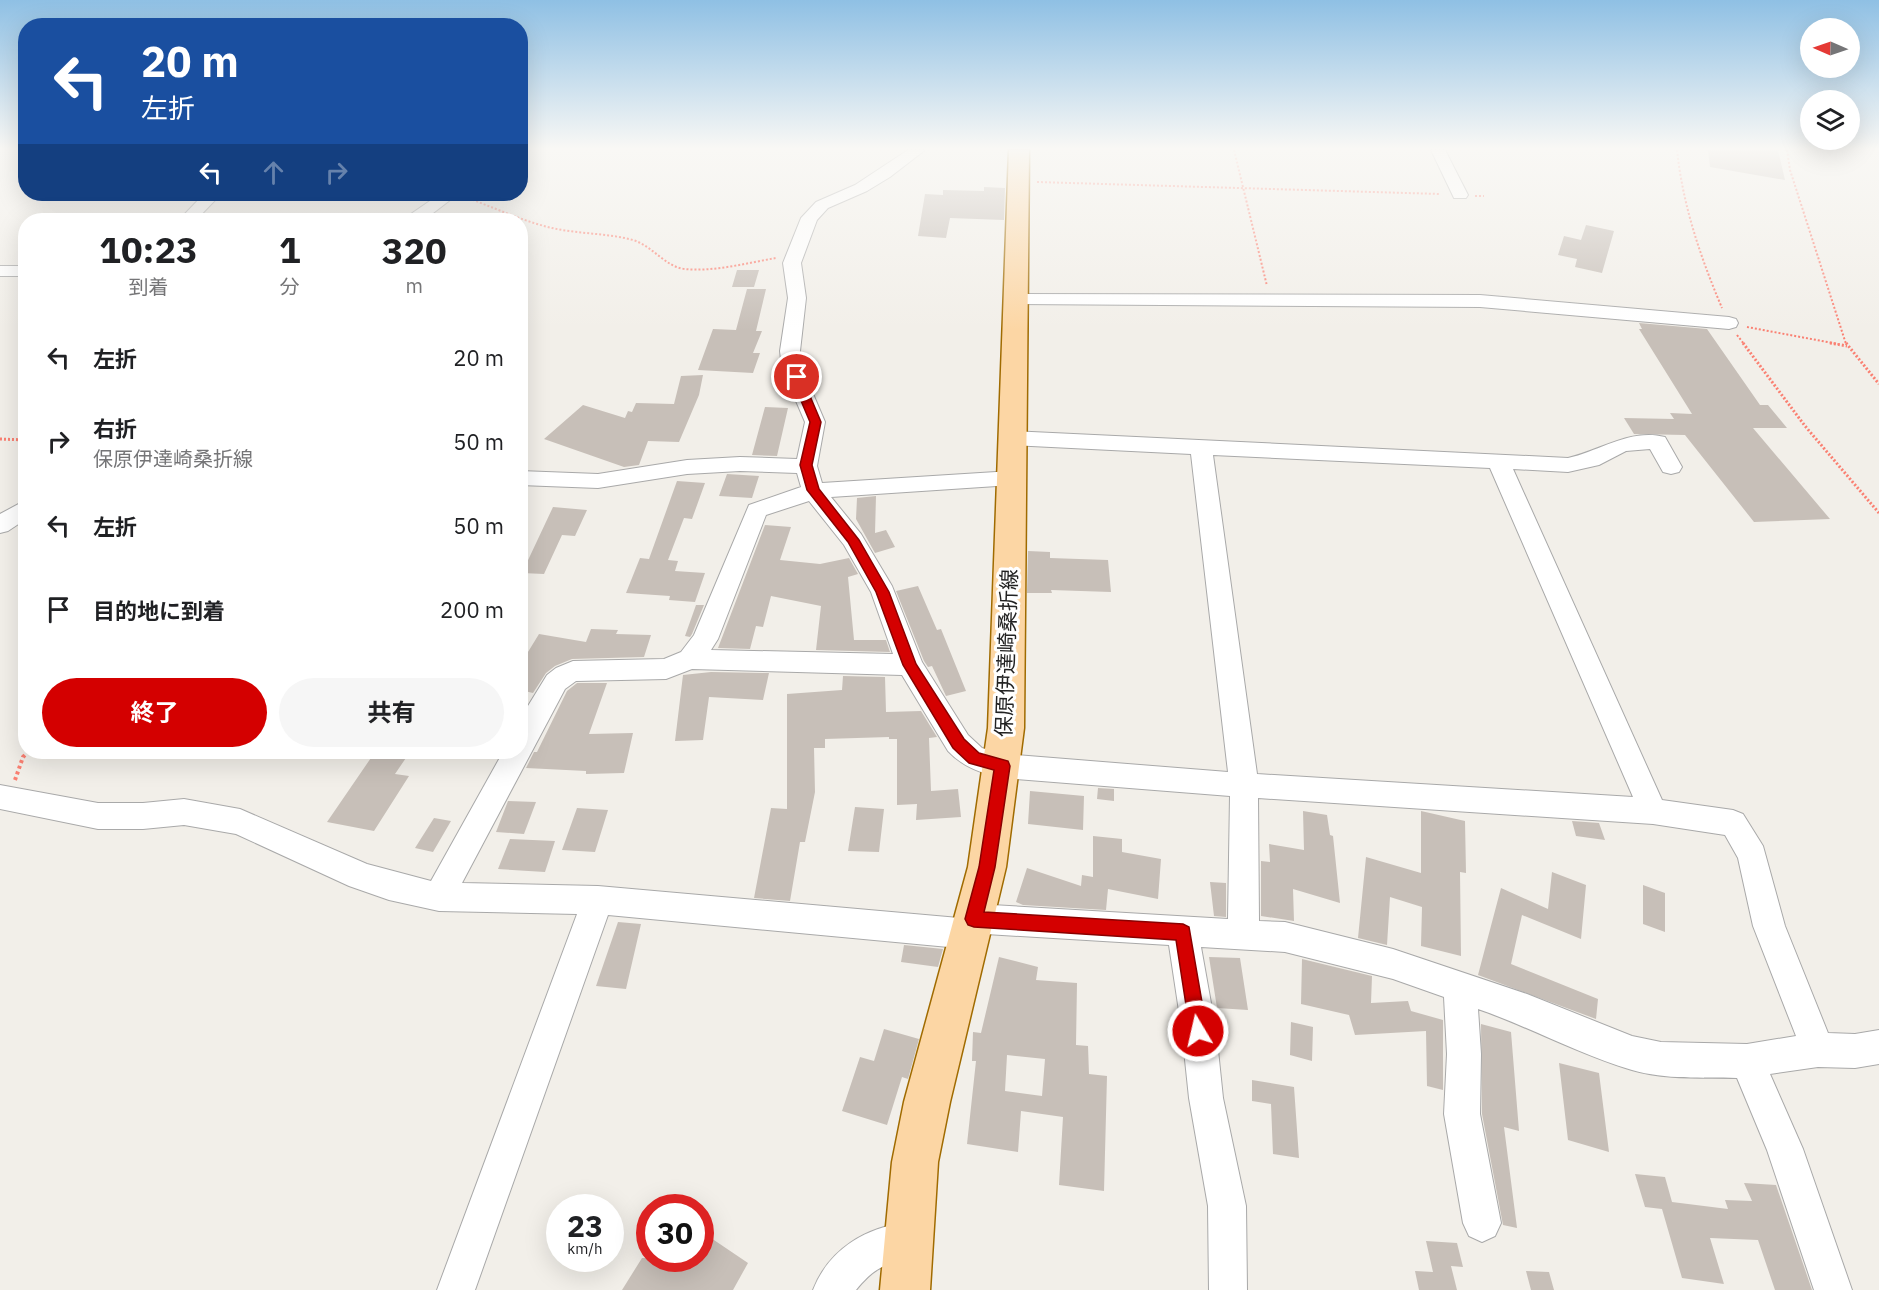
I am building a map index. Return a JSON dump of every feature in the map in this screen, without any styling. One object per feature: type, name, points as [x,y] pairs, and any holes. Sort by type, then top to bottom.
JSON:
[{"type":"main road","name":"保原伊達崎桑折線","points":[[905,1290],[912,1188],[922,1127],[987,867],[1006,728],[1018,210]]},
{"type":"street","points":[[815,210],[804,226],[794,254],[792,273],[797,298],[791,360],[815,422],[806,465],[813,490],[853,540],[883,592],[910,665],[958,743],[968,754],[986,763],[1002,766],[1244,785],[1653,811],[1733,823],[1743,832],[1750,850],[1768,924],[1818,1050]]},
{"type":"street","points":[[0,271],[18,271]]},
{"type":"street","points":[[1015,300],[1270,298],[1480,301],[1728,323]]},
{"type":"street","points":[[1013,438],[1568,465],[1591,460],[1622,445],[1657,442],[1671,467]]},
{"type":"street","points":[[1201,448],[1244,785],[1243,933]]},
{"type":"street","points":[[1499,463],[1653,811]]},
{"type":"street","points":[[690,659],[705,639],[757,510],[771,465]]},
{"type":"street","points":[[528,478],[598,481],[687,467],[806,465]]},
{"type":"street","points":[[757,510],[813,490],[1012,478]]},
{"type":"street","points":[[0,525],[18,513]]},
{"type":"street","points":[[528,731],[556,682],[573,671],[666,669],[690,659],[910,665]]},
{"type":"street","points":[[439,897],[513,759]]},
{"type":"street","points":[[0,797],[98,816],[143,816],[184,812],[240,822],[360,876],[389,886],[439,897],[598,900],[972,927],[1243,933],[1285,937],[1393,964],[1527,1010],[1594,1040],[1632,1053],[1661,1059],[1747,1060],[1818,1050],[1855,1051],[1879,1047]]},
{"type":"street","points":[[456,1290],[598,900]]},
{"type":"street","points":[[1183,932],[1206,1098],[1227,1206],[1228,1290]]},
{"type":"street","points":[[1460,986],[1464,1054],[1462,1114],[1482,1223]]},
{"type":"street","points":[[1747,1060],[1785,1149],[1833,1290]]},
{"type":"street","points":[[832,1290],[862,1256],[876,1246],[909,1240]]},
{"type":"path","points":[[1248,210],[1270,298]]},
{"type":"path","points":[[1687,210],[1698,252],[1728,323],[1786,404],[1879,513]]},
{"type":"path","points":[[1803,210],[1847,346],[1879,384]]},
{"type":"path","points":[[528,220],[582,234],[633,240],[645,245],[670,264],[683,269],[748,264],[794,254]]},
{"type":"path","points":[[1728,323],[1847,346]]},
{"type":"path","points":[[0,439],[18,440]]},
{"type":"building","points":[[922,210],[1004,210],[1004,220],[950,218],[946,238],[918,236]]},
{"type":"building","points":[[1586,225],[1614,231],[1602,273],[1575,267],[1577,259],[1558,255],[1564,236],[1581,240]]},
{"type":"building","points":[[737,270],[759,270],[754,287],[732,287]]},
{"type":"building","points":[[747,289],[766,289],[756,331],[762,331],[753,353],[760,353],[753,373],[698,370],[713,329],[736,330]]},
{"type":"building","points":[[1639,323],[1707,329],[1760,405],[1768,405],[1787,428],[1753,428],[1830,519],[1754,522],[1685,435],[1634,434],[1624,418],[1674,419],[1670,413],[1692,414],[1639,329],[1642,329]]},
{"type":"building","points":[[703,375],[699,395],[679,442],[648,441],[639,465],[624,467],[544,439],[583,405],[625,418],[628,411],[632,412],[636,403],[674,404],[681,376]]},
{"type":"building","points":[[765,407],[788,408],[777,456],[752,455]]},
{"type":"building","points":[[727,474],[759,476],[752,498],[719,496]]},
{"type":"building","points":[[677,481],[705,483],[692,519],[684,518],[668,560],[678,561],[675,571],[705,573],[695,602],[669,600],[670,596],[626,593],[640,558],[649,559]]},
{"type":"building","points":[[876,496],[875,533],[886,530],[895,547],[875,553],[856,519],[857,498]]},
{"type":"building","points":[[553,507],[587,510],[575,536],[562,535],[544,574],[528,573],[528,560]]},
{"type":"building","points":[[765,525],[791,527],[780,560],[820,564],[849,558],[858,574],[848,577],[854,640],[886,640],[890,652],[816,650],[821,606],[771,596],[763,627],[756,626],[750,649],[718,648]]},
{"type":"building","points":[[1028,551],[1050,552],[1050,558],[1108,560],[1111,592],[1051,590],[1052,593],[1027,593]]},
{"type":"building","points":[[918,586],[937,630],[941,629],[966,691],[946,696],[932,666],[928,667],[924,661],[896,591]]},
{"type":"building","points":[[696,605],[704,605],[692,634],[690,637],[685,636]]},
{"type":"building","points":[[591,629],[618,630],[616,634],[651,635],[644,657],[572,659],[555,666],[546,673],[533,693],[528,692],[528,652],[539,634],[586,642]]},
{"type":"building","points":[[711,672],[769,673],[763,700],[709,697],[703,740],[675,741],[683,675]]},
{"type":"building","points":[[843,676],[885,677],[886,712],[921,711],[937,737],[929,738],[931,791],[958,789],[961,817],[916,820],[917,804],[897,805],[897,739],[889,739],[889,737],[825,739],[825,748],[814,748],[815,792],[805,842],[800,842],[790,901],[754,898],[771,808],[787,809],[787,694],[842,690]]},
{"type":"building","points":[[577,683],[607,683],[589,734],[633,733],[624,773],[586,774],[586,771],[526,768],[534,752],[537,752],[567,691]]},
{"type":"building","points":[[370,759],[405,759],[395,774],[409,776],[374,831],[327,822]]},
{"type":"building","points":[[1098,788],[1114,789],[1114,801],[1097,799]]},
{"type":"building","points":[[1030,791],[1084,796],[1083,830],[1028,824]]},
{"type":"building","points":[[508,801],[536,802],[524,834],[496,832]]},
{"type":"building","points":[[855,807],[884,809],[879,852],[848,851]]},
{"type":"building","points":[[577,808],[608,810],[595,852],[562,850]]},
{"type":"building","points":[[1303,811],[1327,815],[1330,835],[1333,836],[1340,903],[1293,889],[1294,921],[1261,916],[1261,861],[1270,862],[1269,844],[1304,850]]},
{"type":"building","points":[[1421,811],[1465,821],[1466,873],[1460,872],[1461,956],[1421,946],[1422,907],[1390,897],[1387,945],[1358,938],[1366,857],[1421,873]]},
{"type":"building","points":[[434,818],[451,821],[433,852],[415,848]]},
{"type":"building","points":[[1572,821],[1599,823],[1605,840],[1576,836]]},
{"type":"building","points":[[1093,836],[1122,839],[1122,852],[1161,859],[1158,899],[1108,889],[1106,910],[1023,905],[1016,902],[1027,868],[1081,886],[1082,875],[1093,877]]},
{"type":"building","points":[[510,839],[555,841],[545,872],[498,869]]},
{"type":"building","points":[[1552,872],[1586,885],[1581,939],[1522,915],[1511,964],[1598,999],[1596,1019],[1478,975],[1501,888],[1548,909]]},
{"type":"building","points":[[1210,882],[1226,883],[1226,917],[1214,916]]},
{"type":"building","points":[[1643,885],[1665,893],[1665,932],[1643,924]]},
{"type":"building","points":[[618,922],[641,924],[626,989],[596,986]]},
{"type":"building","points":[[904,945],[943,949],[938,967],[901,962]]},
{"type":"building","points":[[999,957],[1038,967],[1036,980],[1077,983],[1076,1045],[1088,1046],[1089,1074],[1107,1076],[1104,1191],[1059,1185],[1063,1117],[1021,1111],[1018,1152],[967,1144],[976,1061],[972,1061],[973,1032],[981,1033]],"holes":[[[1007,1055],[1045,1059],[1042,1096],[1005,1091]]]},
{"type":"building","points":[[1209,957],[1240,958],[1248,1010],[1217,1008]]},
{"type":"building","points":[[1302,959],[1372,976],[1371,1003],[1408,1001],[1411,1011],[1443,1020],[1443,1090],[1427,1086],[1426,1031],[1355,1035],[1349,1015],[1301,1004]]},
{"type":"building","points":[[1291,1022],[1313,1027],[1312,1061],[1290,1055]]},
{"type":"building","points":[[1481,1024],[1511,1032],[1519,1131],[1504,1127],[1517,1228],[1503,1225],[1482,1114]]},
{"type":"building","points":[[884,1029],[919,1039],[908,1079],[902,1077],[887,1125],[842,1111],[860,1057],[874,1061]]},
{"type":"building","points":[[1559,1063],[1599,1073],[1609,1152],[1568,1140]]},
{"type":"building","points":[[1252,1080],[1294,1087],[1299,1158],[1273,1154],[1271,1104],[1252,1101]]},
{"type":"building","points":[[1635,1174],[1665,1177],[1672,1202],[1728,1209],[1725,1200],[1752,1201],[1744,1183],[1776,1185],[1812,1290],[1775,1290],[1758,1240],[1710,1238],[1724,1284],[1682,1278],[1662,1209],[1645,1207]]},
{"type":"building","points":[[714,1240],[748,1263],[733,1290],[622,1290],[636,1268],[636,1272],[714,1272]]},
{"type":"building","points":[[1426,1241],[1457,1243],[1463,1267],[1451,1266],[1457,1290],[1419,1290],[1415,1271],[1433,1272]]},
{"type":"building","points":[[1526,1271],[1549,1272],[1554,1290],[1531,1290]]},
{"type":"route","points":[[797,377],[815,422],[806,465],[813,490],[853,540],[883,592],[910,665],[958,743],[974,758],[1002,766],[987,867],[974,919],[993,922],[1054,923],[1183,932],[1198,1031]]}]
